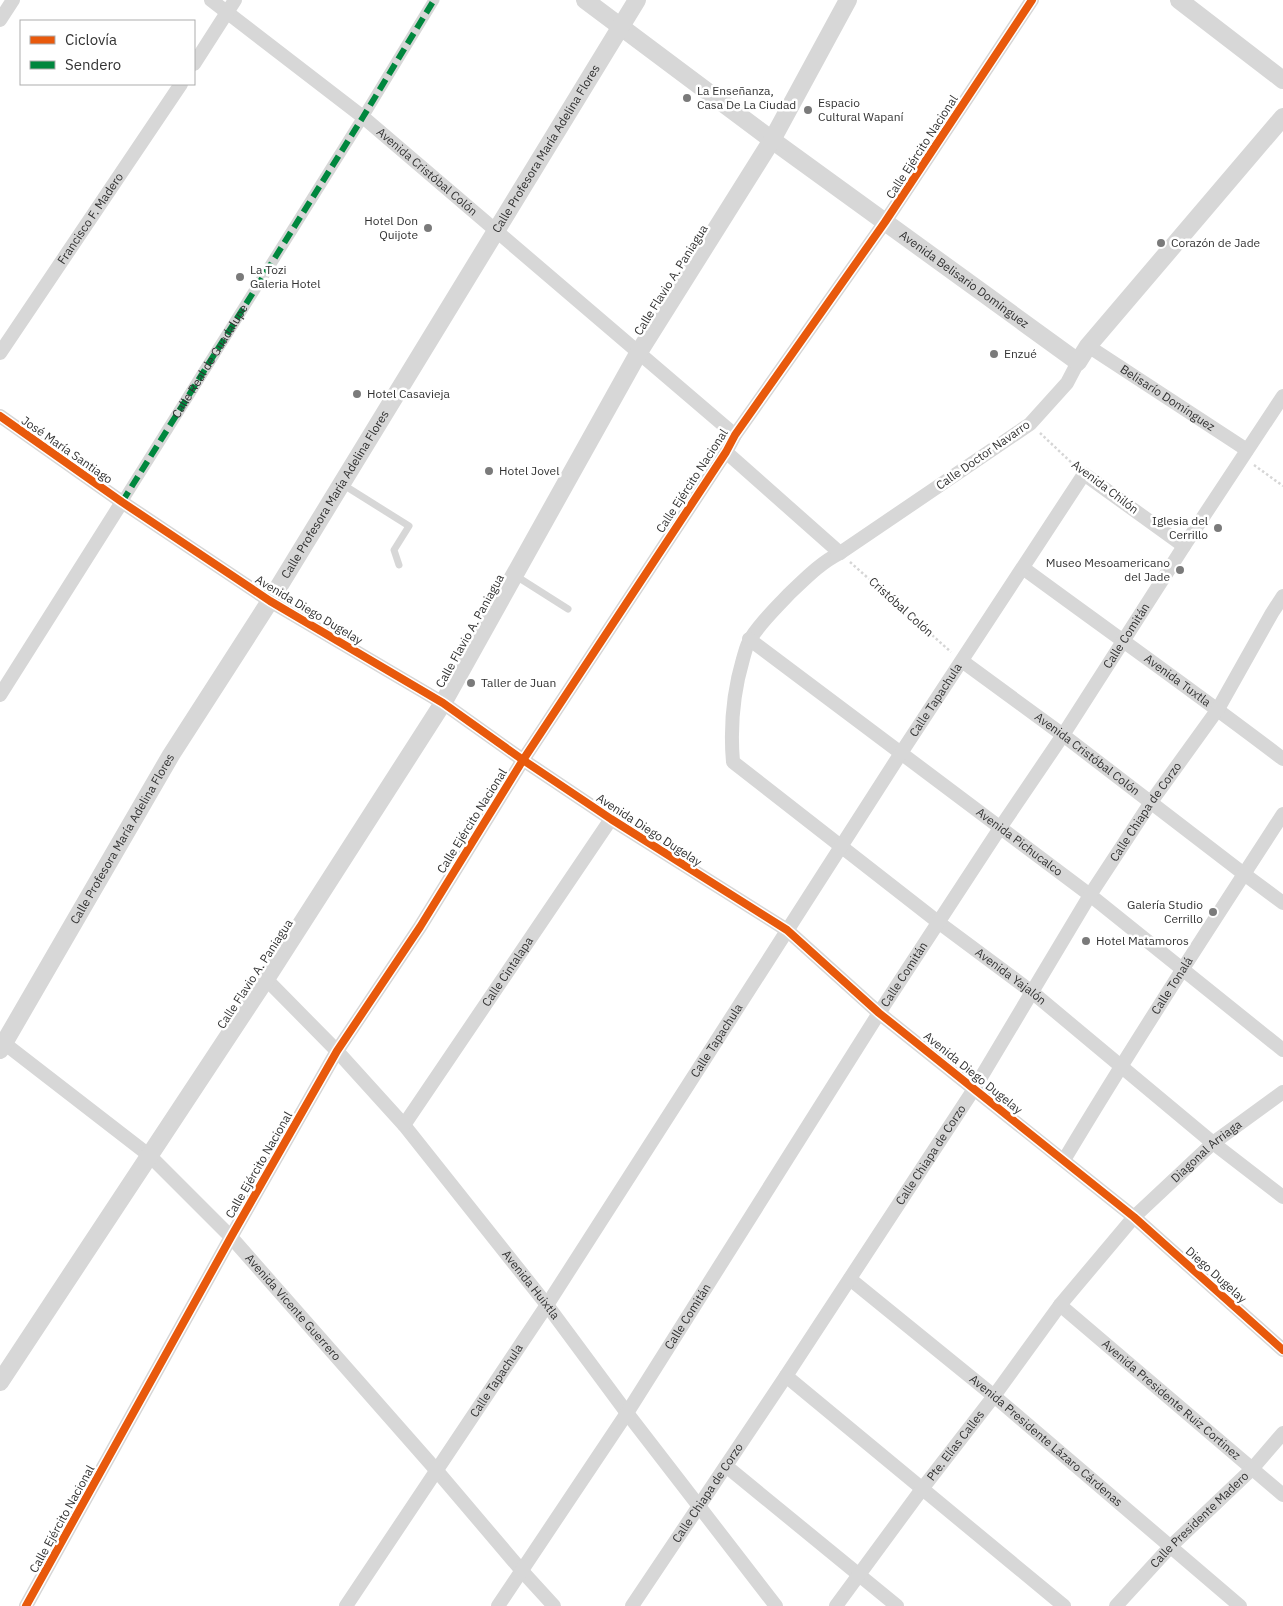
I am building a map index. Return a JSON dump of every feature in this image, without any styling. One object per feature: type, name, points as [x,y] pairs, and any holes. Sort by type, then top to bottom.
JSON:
[{"type":"street","points":[[0,20],[13,0]]},
{"type":"street","name":"Avenida Cristóbal Colón","points":[[211,0],[363,117],[735,435]]},
{"type":"street","points":[[195,62],[235,0]]},
{"type":"street","name":"Calle Real de Guadalupe","points":[[0,695],[363,117],[434,0]]},
{"type":"street","name":"Avenida Belisario Domínguez","points":[[585,0],[772,140],[1078,362]]},
{"type":"street","name":"Calle Profesora María Adelina Flores","points":[[1,1045],[171,755],[270,601],[637,0]]},
{"type":"street","name":"Calle Flavio A. Paniagua","points":[[0,1382],[266,979],[443,703],[639,352],[772,140],[848,0]]},
{"type":"street","name":"Calle Ejército Nacional","points":[[26,1606],[337,1051],[420,927],[522,760],[726,452],[735,435],[885,222],[1032,0]]},
{"type":"street","points":[[1179,0],[1283,80]]},
{"type":"street","name":"Francisco F. Madero","points":[[0,353],[180,85]]},
{"type":"street","name":"Calle Doctor Navarro","points":[[733,762],[731,732],[736,681],[750,639],[770,613],[801,582],[828,559],[840,553],[1030,424],[1067,383],[1088,346],[1283,118]]},
{"type":"street","name":"Belisarío Domínguez","points":[[1088,346],[1244,454]]},
{"type":"street","name":"Calle Comitán","points":[[498,1606],[627,1413],[879,1012],[1063,735],[1283,396]]},
{"type":"street","name":"José María Santiago","points":[[0,416],[122,502]]},
{"type":"street","points":[[726,452],[840,553]]},
{"type":"street","name":"Avenida Chilón","points":[[1084,474],[1184,546]]},
{"type":"street","name":"Calle Tapachula","points":[[346,1606],[546,1305],[840,846],[1084,474]]},
{"type":"street","name":"Avenida Diego Dugelay","points":[[122,502],[270,601],[443,703],[522,760],[611,819],[787,930],[879,1012],[1134,1217]]},
{"type":"street","name":"Avenida Tuxtla","points":[[1023,568],[1218,709],[1283,759]]},
{"type":"street","name":"Calle Chiapa de Corzo","points":[[632,1606],[786,1376],[974,1088],[1090,895],[1151,802],[1218,709],[1277,617],[1283,596]]},
{"type":"street","name":"Avenida Pichucalco","points":[[750,639],[1090,895],[1283,1050]]},
{"type":"street","name":"Avenida Cristóbal Colón","points":[[962,661],[1063,735],[1283,903]]},
{"type":"street","name":"Avenida Yajalón","points":[[733,762],[938,922],[1032,992],[1213,1143],[1283,1197]]},
{"type":"street","name":"Calle Tonalá","points":[[1064,1160],[1182,969],[1283,814]]},
{"type":"street","name":"Calle Cintalapa","points":[[404,1125],[611,819]]},
{"type":"street","name":"Avenida Huixtla","points":[[266,979],[337,1051],[404,1125],[546,1305],[776,1606]]},
{"type":"street","name":"Avenida Vicente Guerrero","points":[[1,1045],[150,1156],[231,1238],[437,1471],[522,1572],[554,1606]]},
{"type":"street","name":"Diagonal Arriaga","points":[[1134,1217],[1213,1143],[1283,1092]]},
{"type":"street","name":"Pte. Elías Calles","points":[[836,1606],[1060,1305],[1134,1217]]},
{"type":"street","name":"Diego Dugelay","points":[[1134,1217],[1283,1350]]},
{"type":"street","name":"Avenida Presidente Lázaro Cárdenas","points":[[850,1279],[994,1396],[1240,1606]]},
{"type":"street","name":"Avenida Presidente Ruiz Cortinez","points":[[1060,1305],[1283,1495]]},
{"type":"street","points":[[786,1376],[1064,1606]]},
{"type":"street","name":"Calle Presidente Madero","points":[[1116,1606],[1170,1547],[1252,1469],[1283,1433]]},
{"type":"street","points":[[726,1466],[897,1606]]},
{"type":"lane","points":[[342,484],[409,526],[394,550],[399,565]]},
{"type":"lane","points":[[514,575],[568,609]]},
{"type":"path","points":[[1244,454],[1283,486]]},
{"type":"marked path","points":[[122,502],[434,0]]},
{"type":"cycle path","points":[[26,1606],[231,1237],[337,1051],[420,927],[523,760],[726,452],[735,435],[885,222],[1032,0]]},
{"type":"cycle path","points":[[0,416],[122,502],[270,601],[443,703],[611,819],[787,930],[879,1013],[1134,1217],[1283,1350]]},
{"type":"place","name":"La Enseñanza, Casa De La Ciudad","points":[[687,98]]},
{"type":"place","name":"Espacio Cultural Wapaní","points":[[808,110]]},
{"type":"place","name":"Hotel Don Quijote","points":[[428,228]]},
{"type":"place","name":"Corazón de Jade","points":[[1161,243]]},
{"type":"place","name":"La Tozi Galeria Hotel","points":[[240,277]]},
{"type":"place","name":"Enzué","points":[[994,354]]},
{"type":"place","name":"Hotel Casavieja","points":[[357,394]]},
{"type":"place","name":"Hotel Jovel","points":[[489,471]]},
{"type":"place","name":"Iglesia del Cerrillo","points":[[1218,528]]},
{"type":"place","name":"Museo Mesoamericano del Jade","points":[[1180,570]]},
{"type":"place","name":"Taller de Juan","points":[[471,683]]},
{"type":"place","name":"Galería Studio Cerrillo","points":[[1213,912]]},
{"type":"place","name":"Hotel Matamoros","points":[[1086,941]]}]
